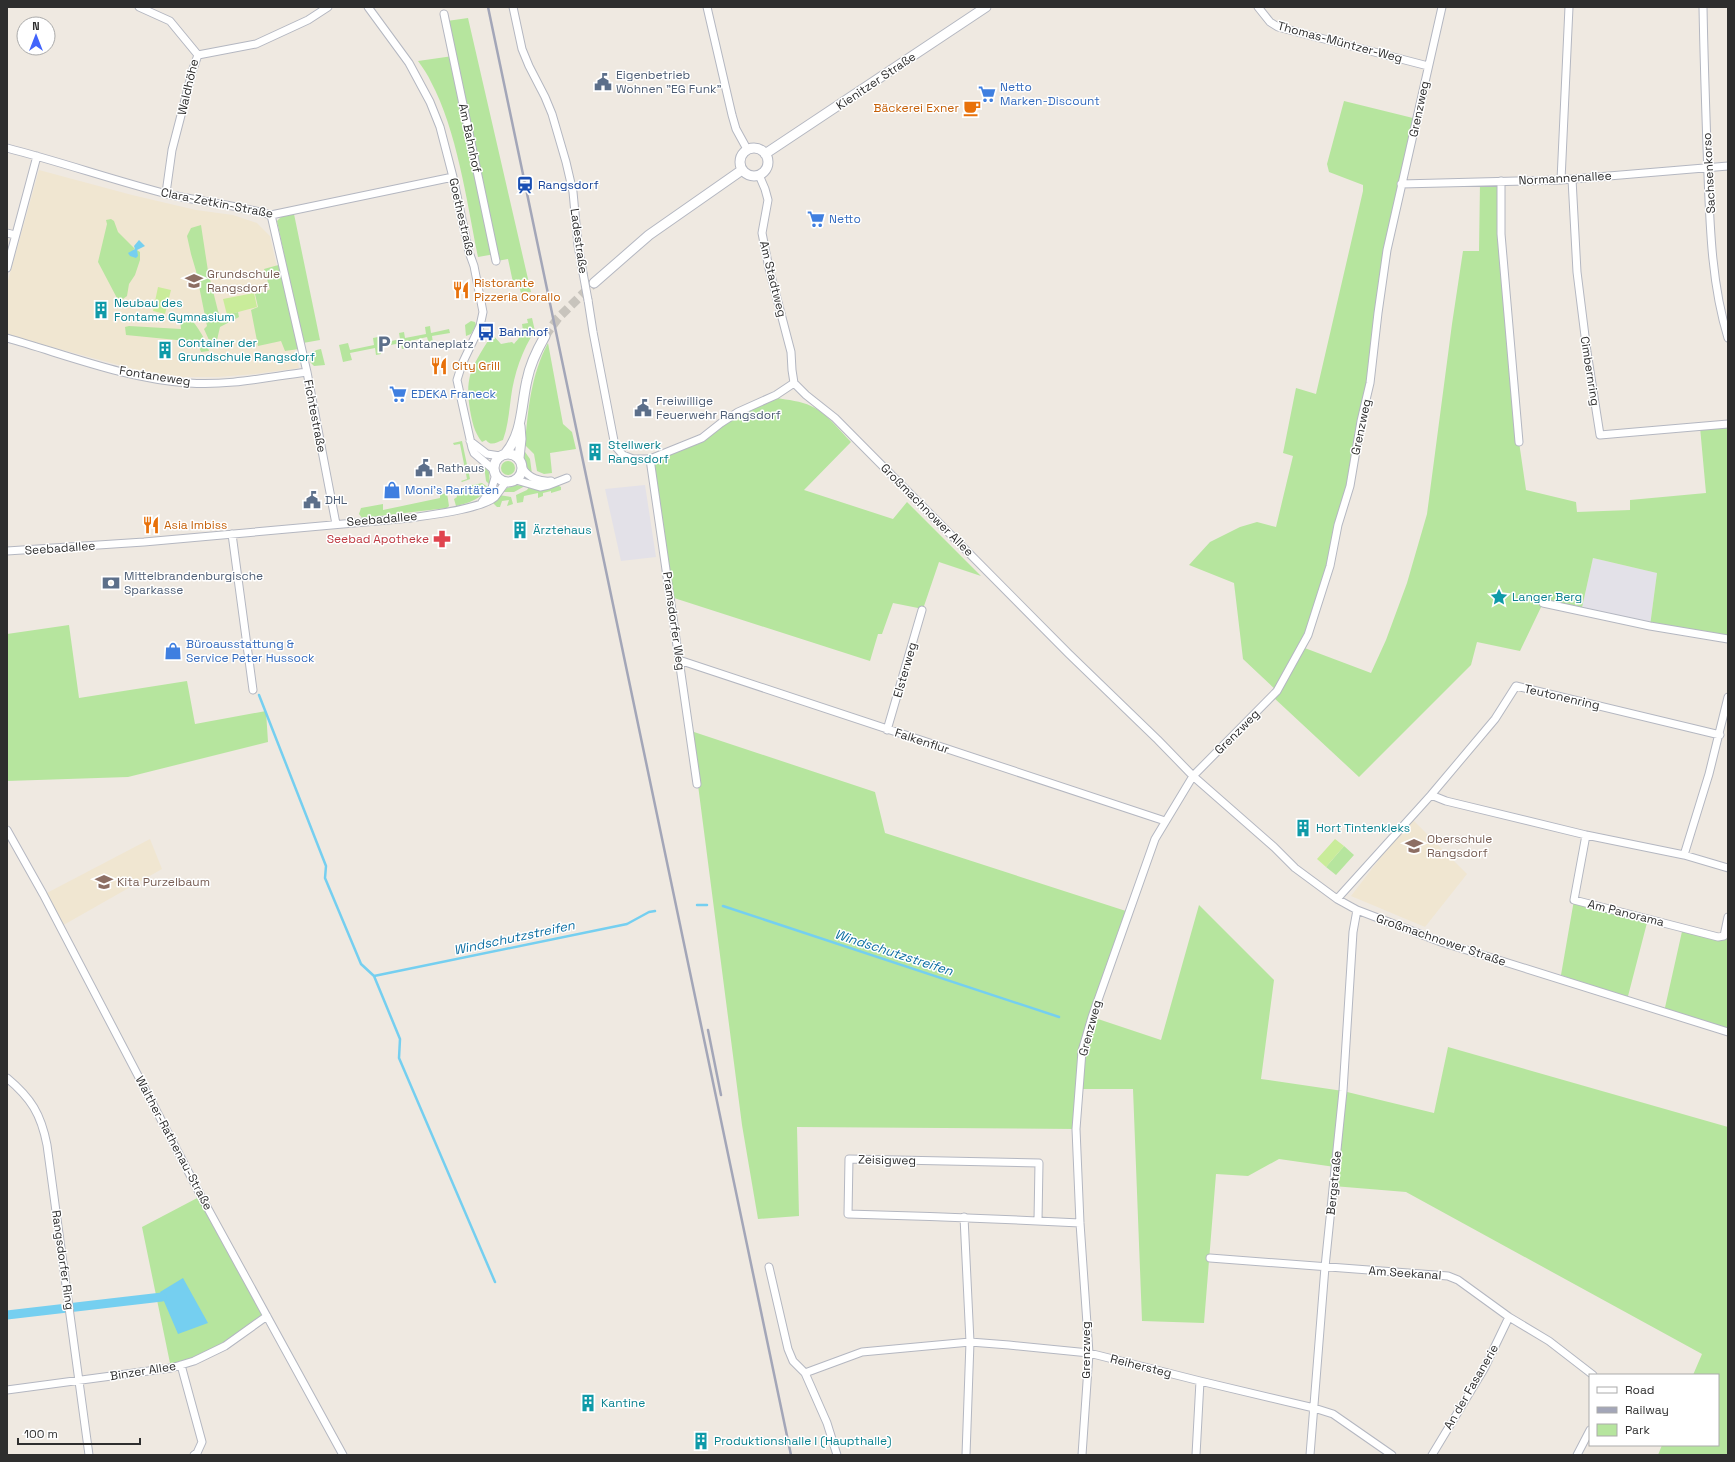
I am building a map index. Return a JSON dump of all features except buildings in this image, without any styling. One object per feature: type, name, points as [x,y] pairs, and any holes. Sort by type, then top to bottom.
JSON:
[{"type":"street","name":"Waldhöhe","points":[[139,7],[170,21],[198,55],[172,150],[166,193]]},
{"type":"street","points":[[198,55],[256,44],[308,20],[328,7]]},
{"type":"street","name":"Goethestraße","points":[[368,7],[409,63],[430,102],[440,127],[484,312],[480,326],[462,364],[457,380],[474,453],[495,472]]},
{"type":"street","name":"Ladestraße","points":[[513,7],[522,49],[528,66],[545,97],[552,114],[573,192],[578,245],[615,446],[623,455],[633,459],[650,459]]},
{"type":"street","points":[[707,7],[732,115],[736,129],[747,149]]},
{"type":"street","name":"Kienitzer Straße","points":[[765,154],[986,7]]},
{"type":"street","name":"Thomas-Müntzer-Weg","points":[[1258,7],[1270,22],[1278,27],[1428,66]]},
{"type":"street","name":"Grenzweg","points":[[1082,1455],[1089,1353],[1080,1222],[1076,1129],[1082,1051],[1092,1017],[1153,846],[1165,821],[1193,776],[1277,691],[1308,635],[1330,566],[1338,525],[1350,486],[1361,421],[1370,383],[1387,250],[1442,7]]},
{"type":"street","points":[[1561,180],[1569,7]]},
{"type":"street","name":"Sachsenkorso","points":[[1703,7],[1708,168],[1715,270],[1728,338]]},
{"type":"street","name":"Am Bahnhof","points":[[444,14],[496,262]]},
{"type":"street","name":"Clara-Zetkin-Straße","points":[[7,148],[166,193],[194,200],[249,209],[271,216],[453,177]]},
{"type":"street","points":[[757,148],[765,154],[768,164],[765,171],[759,175],[748,175],[742,170],[740,160],[742,154],[747,149],[757,148]]},
{"type":"street","points":[[7,268],[37,156]]},
{"type":"street","name":"Normannenallee","points":[[1401,184],[1561,180],[1728,166]]},
{"type":"street","points":[[594,283],[649,236],[742,170]]},
{"type":"street","name":"Am Stadtweg","points":[[759,175],[768,200],[762,233],[769,268],[791,352],[794,383]]},
{"type":"street","name":"Cimbernring","points":[[1572,179],[1577,272],[1587,352],[1600,435],[1728,424]]},
{"type":"street","points":[[1501,181],[1501,234],[1519,442]]},
{"type":"street","name":"Fichtestraße","points":[[271,216],[307,372],[336,524]]},
{"type":"street","points":[[7,233],[15,235]]},
{"type":"street","points":[[519,458],[521,439],[520,426],[524,391],[531,364],[545,336]]},
{"type":"street","name":"Fontaneweg","points":[[7,338],[139,376],[190,383],[239,381],[307,372]]},
{"type":"street","points":[[650,459],[702,438],[738,412],[776,395],[794,383]]},
{"type":"street","name":"Großmachnower Allee","points":[[794,383],[806,395],[835,418],[1069,654],[1193,776]]},
{"type":"street","points":[[482,502],[492,488],[495,462],[503,455],[520,426]]},
{"type":"street","points":[[470,441],[487,454],[512,454],[519,458],[526,473],[542,482],[559,481]]},
{"type":"street","name":"Pramsdorfer Weg","points":[[650,459],[679,660],[691,731],[697,784]]},
{"type":"street","points":[[516,480],[521,475],[523,468]]},
{"type":"street","points":[[495,472],[500,480],[506,482],[516,480],[540,487],[567,478]]},
{"type":"street","name":"Seebadallee","points":[[7,552],[410,518],[454,511],[482,502],[494,497],[506,482]]},
{"type":"street","points":[[232,534],[253,690]]},
{"type":"street","points":[[1543,603],[1650,626],[1728,639]]},
{"type":"street","name":"Elsterweg","points":[[887,730],[922,610]]},
{"type":"street","name":"Falkenflur","points":[[679,660],[1165,821]]},
{"type":"street","name":"Teutonenring","points":[[1337,899],[1431,795],[1495,719],[1516,686],[1720,735]]},
{"type":"street","points":[[1684,855],[1720,735],[1728,697]]},
{"type":"street","name":"Großmachnower Straße","points":[[1193,776],[1274,847],[1295,868],[1337,899],[1357,910],[1456,947],[1728,1032]]},
{"type":"street","points":[[1431,795],[1446,801],[1586,835],[1684,855],[1728,868]]},
{"type":"street","name":"Walther-Rathenau-Straße","points":[[7,830],[43,894],[201,1196],[342,1455]]},
{"type":"street","name":"Am Panorama","points":[[1586,835],[1574,900],[1718,937],[1724,936],[1728,917]]},
{"type":"street","name":"Bergstraße","points":[[1310,1455],[1326,1268],[1344,1091],[1353,932],[1357,910]]},
{"type":"street","name":"Rangsdorfer Ring","points":[[7,1078],[21,1090],[33,1106],[42,1124],[68,1298],[89,1455]]},
{"type":"street","name":"Zeisigweg","points":[[1038,1220],[1039,1163],[849,1159],[848,1214],[1080,1222]]},
{"type":"street","points":[[964,1217],[970,1342],[966,1455]]},
{"type":"street","name":"Am Seekanal","points":[[1210,1258],[1326,1268],[1448,1276],[1458,1280],[1509,1317],[1549,1341],[1591,1374]]},
{"type":"street","points":[[769,1266],[788,1349],[793,1361],[805,1373],[827,1423],[837,1455]]},
{"type":"street","name":"Binzer Allee","points":[[7,1390],[171,1368],[225,1346],[267,1316]]},
{"type":"street","name":"An der Fasanerie","points":[[1432,1455],[1484,1369],[1509,1317]]},
{"type":"street","name":"Reihersteg","points":[[805,1373],[862,1352],[970,1342],[1089,1353],[1314,1408],[1333,1414],[1392,1455]]},
{"type":"street","points":[[181,1365],[202,1442],[197,1453],[194,1455]]},
{"type":"street","points":[[1196,1455],[1200,1381]]},
{"type":"street","points":[[1577,1455],[1589,1432]]},
{"type":"shaded area","name":"Grundschule Rangsdorf","points":[[39,170],[132,195],[196,210],[233,215],[257,223],[270,236],[299,368],[218,377],[183,377],[141,371],[7,335],[7,284]]},
{"type":"shaded area","points":[[645,485],[656,557],[621,561],[605,489]]},
{"type":"shaded area","points":[[1593,558],[1657,573],[1650,626],[1581,612]]},
{"type":"shaded area","name":"Oberschule Rangsdorf","points":[[1411,818],[1467,874],[1425,927],[1351,896]]},
{"type":"shaded area","name":"Kita Purzelbaum","points":[[150,839],[162,869],[60,927],[43,895]]},
{"type":"green space","points":[[468,18],[531,292],[521,293],[519,286],[514,287],[508,259],[497,261],[495,254],[478,257],[460,167],[448,122],[430,79],[418,61],[453,56],[447,21]]},
{"type":"green space","points":[[1344,101],[1417,119],[1387,250],[1370,383],[1330,566],[1302,647],[1371,673],[1386,640],[1407,583],[1427,514],[1463,251],[1479,251],[1480,182],[1501,181],[1501,234],[1519,442],[1526,490],[1576,502],[1577,512],[1630,510],[1630,500],[1706,493],[1700,427],[1728,424],[1728,639],[1650,626],[1657,573],[1593,558],[1581,612],[1543,603],[1520,651],[1477,642],[1471,665],[1359,777],[1273,697],[1277,691],[1243,659],[1234,583],[1189,565],[1210,542],[1240,527],[1257,522],[1276,527],[1293,456],[1283,453],[1296,388],[1316,394],[1363,191],[1363,185],[1329,172],[1327,164]]},
{"type":"green space","points":[[294,214],[320,340],[303,343],[277,221],[281,217]]},
{"type":"green space","points":[[111,219],[114,221],[118,232],[135,249],[133,250],[137,253],[137,250],[140,252],[140,260],[135,275],[129,284],[127,296],[118,300],[98,262],[107,224],[106,220]]},
{"type":"green space","points":[[201,225],[208,271],[218,311],[222,320],[227,315],[238,312],[239,317],[220,327],[217,340],[219,347],[213,349],[204,329],[207,326],[187,236],[191,228]]},
{"type":"green space","points":[[282,264],[299,349],[285,351],[281,341],[258,346],[251,310],[258,307],[255,294],[265,292],[270,289],[264,269]]},
{"type":"green space","points":[[158,287],[171,290],[165,314],[153,311]]},
{"type":"green space","points":[[254,293],[257,307],[227,315],[223,299]]},
{"type":"green space","points":[[186,316],[193,322],[200,332],[209,351],[201,352],[197,342],[126,335],[125,327],[129,326],[181,329],[180,318]]},
{"type":"green space","points":[[532,318],[535,331],[522,354],[516,371],[503,440],[492,444],[486,440],[482,442],[475,430],[468,397],[468,387],[472,370],[492,334],[501,344],[512,342],[514,344],[522,332],[522,324],[528,323],[527,319]]},
{"type":"green space","points":[[471,321],[475,322],[476,325],[471,334],[466,336],[465,325]]},
{"type":"green space","points":[[430,326],[431,333],[449,329],[450,333],[432,336],[433,343],[429,344],[427,337],[406,342],[407,348],[402,349],[401,343],[380,347],[381,354],[376,355],[375,348],[350,353],[352,360],[343,362],[339,345],[348,343],[350,350],[374,345],[373,338],[378,337],[379,344],[400,339],[399,333],[404,332],[405,338],[426,334],[425,327]]},
{"type":"green space","points":[[548,343],[563,424],[572,432],[576,449],[550,453],[552,473],[544,474],[537,471],[534,454],[525,445],[531,392],[542,355]]},
{"type":"green space","points":[[321,349],[325,365],[314,366],[310,362],[310,356],[314,351]]},
{"type":"green space","points":[[777,398],[803,403],[817,409],[828,417],[851,442],[804,490],[893,519],[907,502],[981,576],[939,562],[923,609],[893,603],[882,634],[878,634],[870,661],[671,597],[650,459],[679,449],[721,423]]},
{"type":"green space","points":[[462,441],[470,479],[462,482],[461,481],[467,479],[460,444],[454,445],[453,443]]},
{"type":"green space","points":[[523,449],[530,459],[532,474],[525,463]]},
{"type":"green space","points":[[505,461],[511,461],[515,465],[515,471],[511,475],[505,475],[501,471],[501,465]]},
{"type":"green space","points":[[484,465],[489,472],[490,485],[486,481]]},
{"type":"green space","points":[[482,483],[489,488],[486,492],[474,500],[456,506],[454,499],[457,497],[455,489]]},
{"type":"green space","points":[[516,485],[525,486],[514,492],[503,492],[507,488]]},
{"type":"green space","points":[[557,485],[561,487],[561,490],[551,493],[551,491],[543,493],[543,496],[538,498],[538,493],[524,496],[523,502],[517,503],[516,495],[527,490],[529,487]]},
{"type":"green space","points":[[442,492],[443,494],[447,493],[449,506],[447,508],[362,518],[359,514],[361,508],[383,504],[383,510],[440,498],[440,493]]},
{"type":"green space","points":[[499,495],[511,497],[513,504],[507,506],[509,500],[502,501],[500,507],[497,507],[493,503]]},
{"type":"green space","points":[[69,625],[79,698],[187,681],[195,724],[266,711],[268,742],[128,777],[7,781],[7,634]]},
{"type":"green space","points":[[691,731],[875,792],[885,833],[1129,912],[1092,1017],[1161,1040],[1199,905],[1274,980],[1261,1079],[1343,1091],[1434,1113],[1448,1047],[1728,1127],[1728,1455],[1658,1455],[1662,1446],[1719,1446],[1719,1374],[1693,1374],[1702,1354],[1406,1192],[1333,1186],[1335,1167],[1279,1159],[1248,1176],[1216,1174],[1204,1323],[1142,1321],[1133,1089],[1079,1089],[1076,1129],[797,1127],[799,1216],[758,1219],[742,1125]]},
{"type":"green space","points":[[1335,839],[1344,846],[1326,867],[1317,859]]},
{"type":"green space","points":[[1344,846],[1354,855],[1336,875],[1326,867]]},
{"type":"green space","points":[[1574,900],[1648,919],[1627,1000],[1561,975]]},
{"type":"green space","points":[[1728,917],[1728,1029],[1664,1012],[1683,927],[1724,936]]},
{"type":"green space","points":[[201,1196],[267,1316],[225,1346],[171,1368],[142,1227]]},
{"type":"water","points":[[139,240],[145,246],[137,250],[138,256],[136,258],[130,256],[128,253],[135,249],[134,246]]},
{"type":"water","points":[[183,1278],[208,1323],[178,1334],[160,1292]]},
{"type":"waterway","points":[[259,695],[326,866],[325,878],[361,964],[374,976],[400,1039],[399,1058],[495,1282]]},
{"type":"waterway","name":"Windschutzstreifen","points":[[697,905],[707,905]]},
{"type":"waterway","name":"Windschutzstreifen","points":[[723,906],[1059,1017]]},
{"type":"waterway","name":"Windschutzstreifen","points":[[374,976],[627,924],[649,912],[655,911]]},
{"type":"waterway","points":[[7,1315],[162,1297]]},
{"type":"tunnel","points":[[545,336],[558,318],[594,283]]},
{"type":"railway","points":[[488,7],[791,1455]]},
{"type":"railway","points":[[708,1030],[721,1095]]},
{"type":"place","name":"Eigenbetrieb Wohnen \"EG Funk\"","points":[[603,82]]},
{"type":"place","name":"Netto Marken-Discount","points":[[987,94]]},
{"type":"place","name":"Bäckerei Exner","points":[[972,108]]},
{"type":"place","name":"Rangsdorf","points":[[525,185]]},
{"type":"place","name":"Netto","points":[[816,219]]},
{"type":"place","name":"Grundschule Rangsdorf","points":[[194,281]]},
{"type":"place","name":"Ristorante Pizzeria Corallo","points":[[461,290]]},
{"type":"place","name":"Neubau des Fontame Gymnasium","points":[[101,310]]},
{"type":"place","name":"Bahnhof","points":[[486,332]]},
{"type":"place","name":"Fontaneplatz","points":[[384,344]]},
{"type":"place","name":"Container der Grundschule Rangsdorf","points":[[165,350]]},
{"type":"place","name":"City Grill","points":[[439,366]]},
{"type":"place","name":"EDEKA Franeck","points":[[398,394]]},
{"type":"place","name":"Freiwillige Feuerwehr Rangsdorf","points":[[643,408]]},
{"type":"place","name":"Stellwerk Rangsdorf","points":[[595,452]]},
{"type":"place","name":"Rathaus","points":[[424,468]]},
{"type":"place","name":"Moni's Raritäten","points":[[392,490]]},
{"type":"place","name":"DHL","points":[[312,500]]},
{"type":"place","name":"Asia Imbiss","points":[[151,525]]},
{"type":"place","name":"Ärztehaus","points":[[520,530]]},
{"type":"place","name":"Seebad Apotheke","points":[[442,539]]},
{"type":"place","name":"Mittelbrandenburgische Sparkasse","points":[[111,583]]},
{"type":"place","name":"Langer Berg","points":[[1499,597]]},
{"type":"place","name":"Büroausstattung & Service Peter Hussock","points":[[173,651]]},
{"type":"place","name":"Hort Tintenkleks","points":[[1303,828]]},
{"type":"place","name":"Oberschule Rangsdorf","points":[[1414,846]]},
{"type":"place","name":"Kita Purzelbaum","points":[[104,882]]},
{"type":"place","name":"Kantine","points":[[588,1403]]},
{"type":"place","name":"Produktionshalle I (Haupthalle)","points":[[701,1441]]}]
